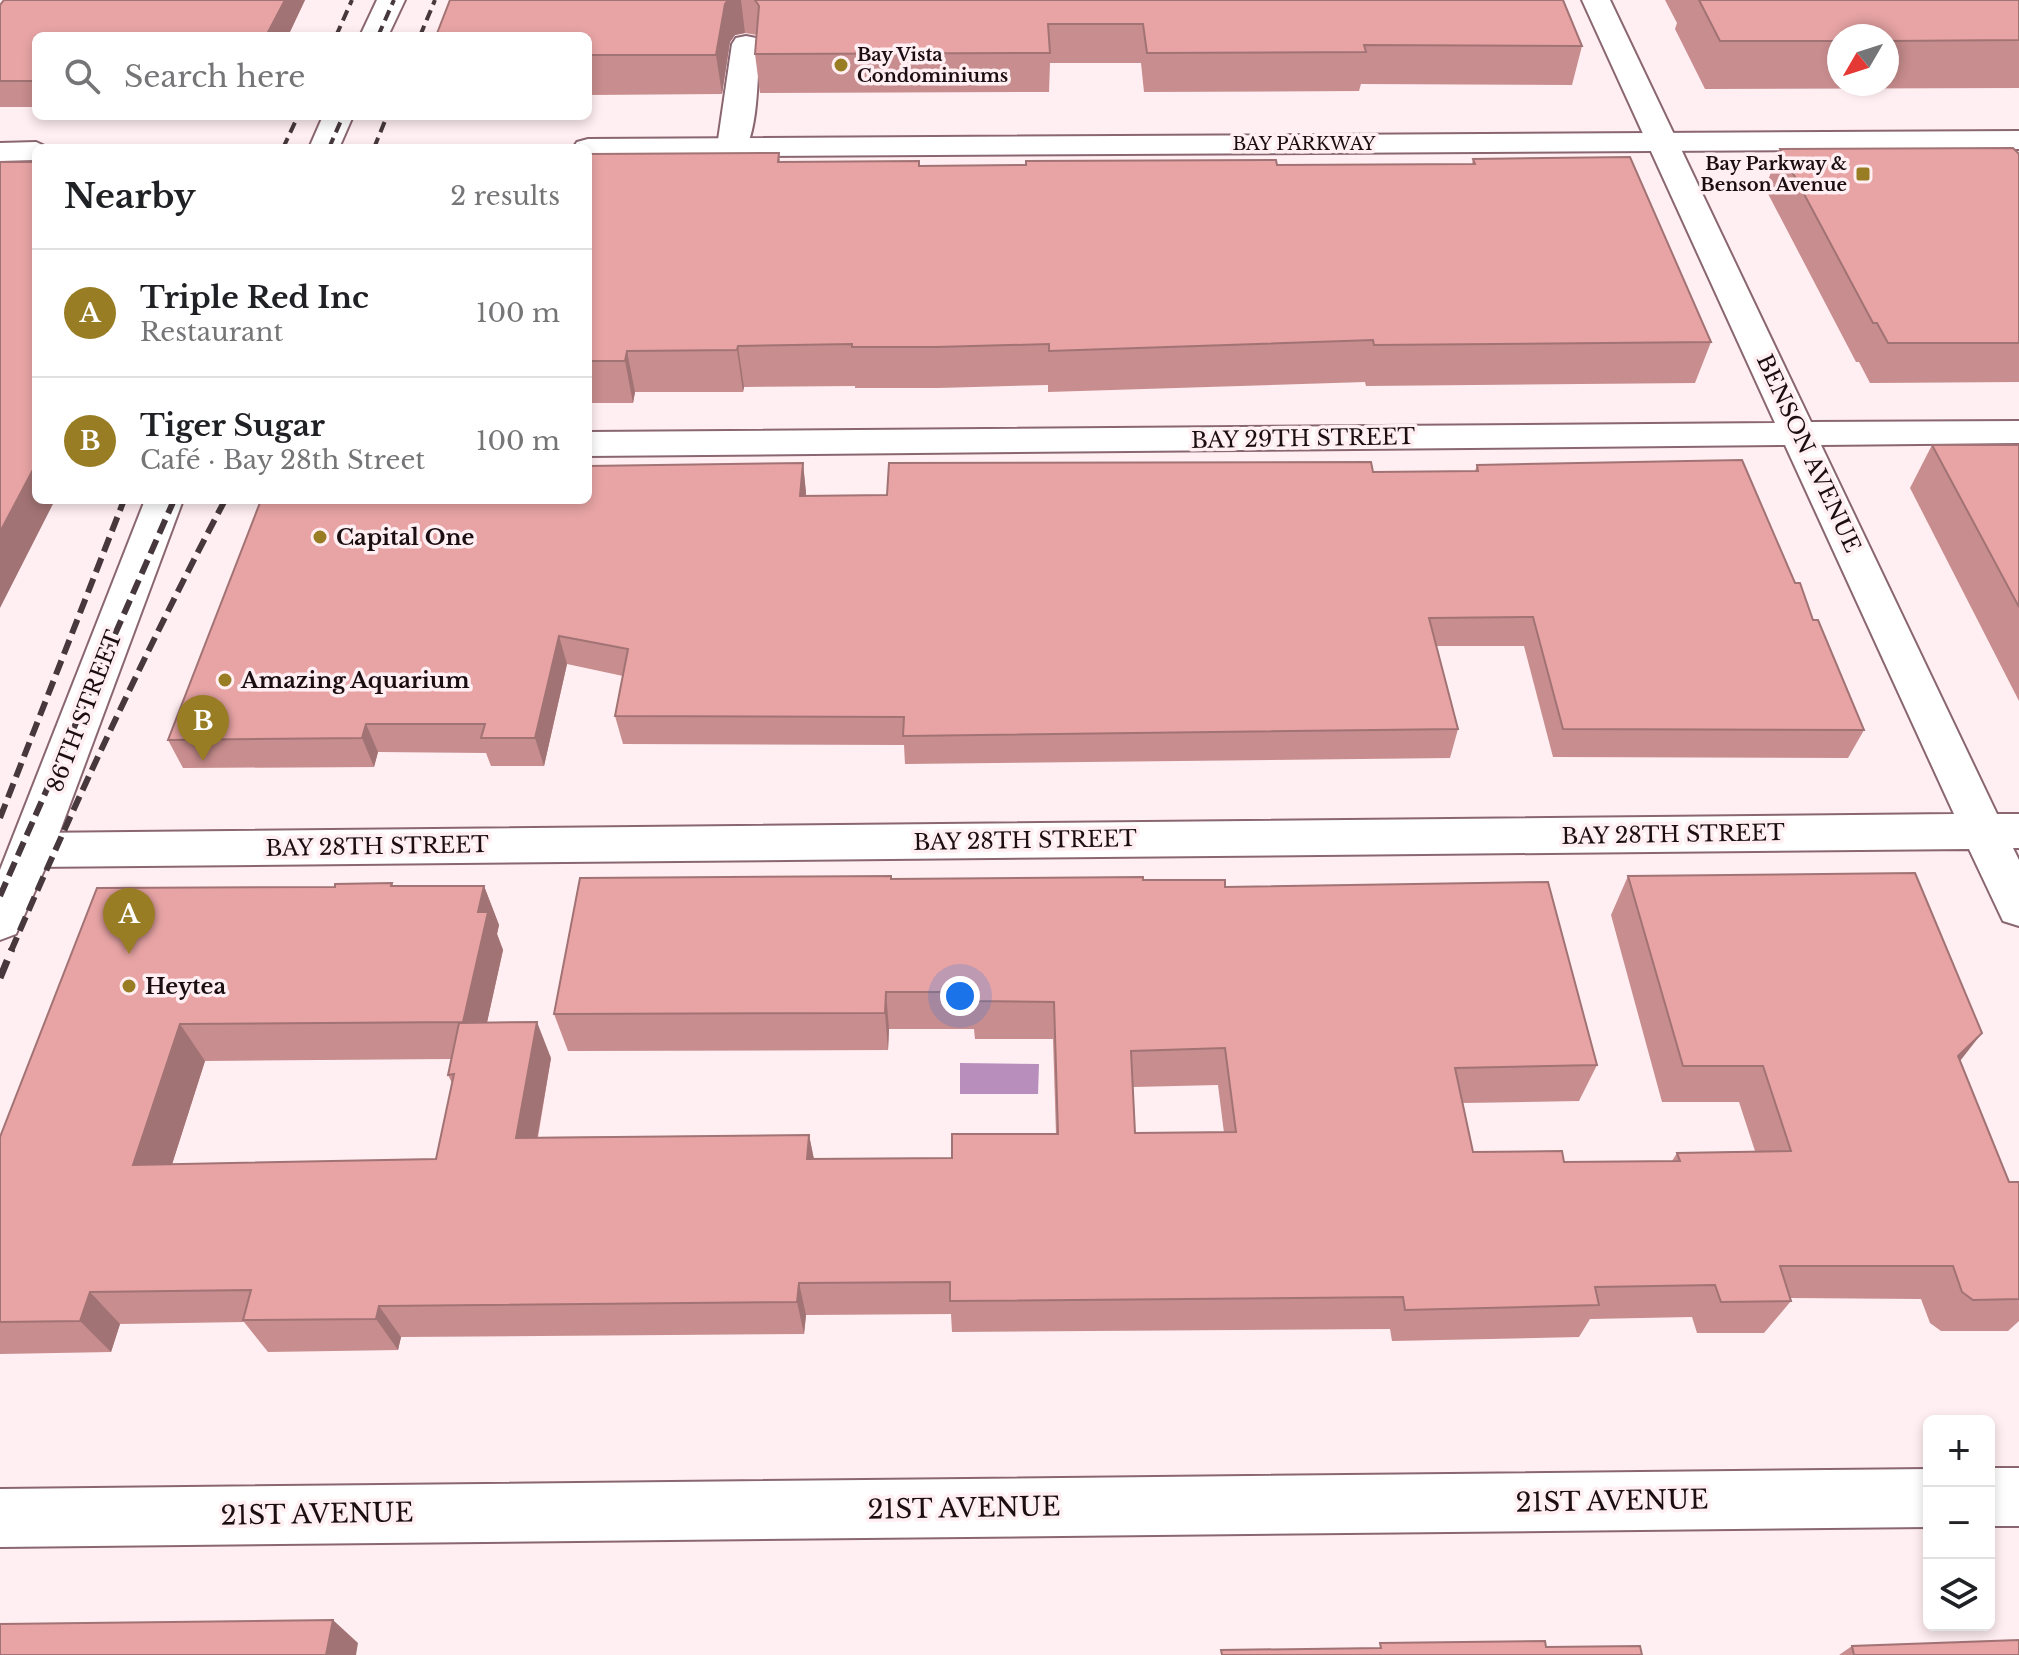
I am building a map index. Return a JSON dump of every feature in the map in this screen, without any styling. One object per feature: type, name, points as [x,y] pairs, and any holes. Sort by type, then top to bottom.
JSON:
[{"type":"street","points":[[376,32],[391,0]]},
{"type":"street","name":"BENSON AVENUE","points":[[1596,0],[1800,434],[2001,831],[2019,908]]},
{"type":"street","points":[[732,147],[746,44]]},
{"type":"street","points":[[326,144],[336,120]]},
{"type":"street","name":"BAY PARKWAY","points":[[592,148],[2019,140]]},
{"type":"street","points":[[0,152],[32,151]]},
{"type":"street","name":"BAY 29TH STREET","points":[[592,444],[2019,432]]},
{"type":"street","name":"86TH STREET","points":[[0,921],[31,850],[162,504]]},
{"type":"street","name":"BAY 28TH STREET","points":[[31,850],[2001,831]]},
{"type":"street","points":[[1995,1497],[2019,1497]]},
{"type":"street","name":"21ST AVENUE","points":[[0,1518],[1923,1498]]},
{"type":"shaded area","points":[[960,1063],[1039,1064],[1038,1094],[960,1094]]},
{"type":"building","points":[[4,0],[285,0],[268,32],[32,32],[32,81],[0,81],[0,5]]},
{"type":"building","points":[[450,0],[728,0],[716,55],[592,55],[592,32],[438,32]]},
{"type":"building","points":[[755,0],[1563,0],[1582,46],[1364,45],[1366,52],[1147,53],[1143,24],[1048,24],[1050,53],[755,54],[759,6]]},
{"type":"building","points":[[1699,0],[2019,0],[2019,40],[1899,41],[1899,24],[1827,24],[1827,41],[1720,41]]},
{"type":"building","points":[[2013,148],[2019,154],[2019,343],[1888,343],[1877,323],[1873,323],[1780,149]]},
{"type":"building","points":[[779,153],[778,162],[919,161],[919,166],[1026,165],[1026,161],[1276,160],[1277,165],[1475,164],[1473,159],[1630,157],[1711,342],[1374,345],[1373,340],[1049,351],[1049,344],[852,347],[852,344],[738,346],[737,350],[627,351],[625,361],[592,361],[592,154]]},
{"type":"building","points":[[0,162],[32,162],[32,472],[0,532]]},
{"type":"building","points":[[1932,445],[2019,445],[2019,607]]},
{"type":"building","points":[[1742,460],[1795,583],[1800,583],[1813,620],[1818,620],[1864,730],[1563,729],[1533,617],[1429,618],[1458,729],[903,736],[904,717],[615,716],[628,649],[559,636],[535,738],[481,738],[485,724],[366,724],[362,738],[168,740],[259,504],[592,504],[592,466],[803,463],[800,496],[887,495],[889,463],[1371,462],[1373,472],[1478,471],[1477,465]]},
{"type":"building","points":[[1915,873],[1982,1033],[1958,1056],[2009,1182],[2019,1182],[2019,1299],[1973,1300],[1962,1292],[1953,1266],[1780,1266],[1791,1301],[1721,1302],[1715,1285],[1595,1287],[1599,1305],[1405,1310],[1403,1297],[950,1301],[950,1282],[799,1283],[797,1302],[379,1306],[376,1319],[243,1320],[251,1290],[90,1292],[80,1321],[0,1322],[0,1137],[97,888],[335,887],[335,884],[392,883],[391,886],[484,886],[478,912],[488,912],[463,1022],[180,1024],[133,1165],[436,1159],[454,1074],[448,1075],[459,1023],[537,1022],[516,1138],[809,1135],[807,1159],[952,1158],[952,1134],[1058,1134],[1054,1002],[973,1001],[973,992],[886,992],[885,1013],[554,1014],[580,878],[1143,877],[1143,880],[1225,880],[1225,887],[1548,882],[1597,1065],[1455,1068],[1473,1152],[1562,1151],[1564,1162],[1680,1161],[1677,1153],[1791,1151],[1763,1066],[1683,1066],[1628,876]],"holes":[[[1225,1048],[1236,1132],[1135,1133],[1131,1051]]]},
{"type":"building","points":[[333,1620],[326,1655],[0,1655],[0,1624]]},
{"type":"building","points":[[2019,1640],[2019,1655],[1854,1655],[1852,1646]]},
{"type":"building","points":[[1545,1641],[1546,1647],[1640,1646],[1642,1655],[1222,1655],[1221,1650],[1381,1648],[1380,1643]]},
{"type":"railway","points":[[338,32],[352,0]]},
{"type":"railway","points":[[380,32],[394,0]]},
{"type":"railway","points":[[422,32],[435,0]]},
{"type":"railway","points":[[285,144],[296,120]]},
{"type":"railway","points":[[331,144],[341,120]]},
{"type":"railway","points":[[376,144],[385,120]]},
{"type":"railway","points":[[0,818],[122,504]]},
{"type":"railway","points":[[0,896],[172,504]]},
{"type":"railway","points":[[11,951],[114,724],[223,504]]},
{"type":"railway","points":[[0,978],[12,949]]},
{"type":"place","name":"Bay Vista Condominiums","points":[[841,65]]},
{"type":"place","name":"Bay Parkway & Benson Avenue","points":[[1863,174]]},
{"type":"place","name":"Capital One","points":[[320,537]]},
{"type":"place","name":"Amazing Aquarium","points":[[225,680]]},
{"type":"place","name":"Tiger Sugar","points":[[203,761]]},
{"type":"place","name":"Triple Red Inc","points":[[129,954]]},
{"type":"place","name":"Heytea","points":[[129,986]]}]
